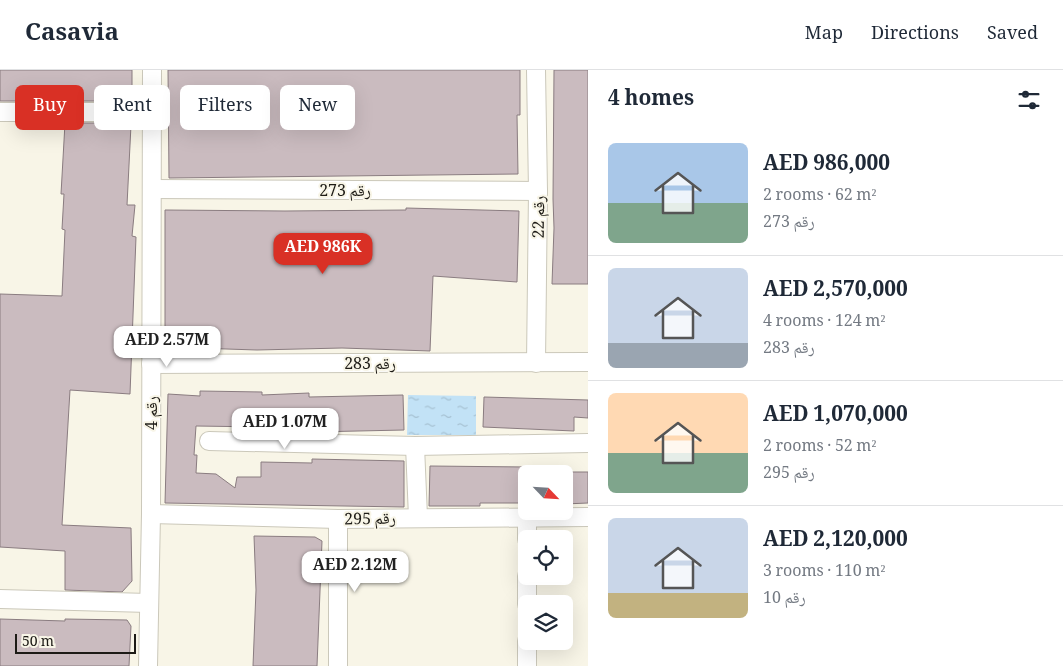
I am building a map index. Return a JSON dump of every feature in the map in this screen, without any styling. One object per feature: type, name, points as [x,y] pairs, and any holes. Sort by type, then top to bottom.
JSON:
[{"type":"street","name":"رقم 4","points":[[152,70],[152,85]]},
{"type":"street","name":"رقم 22","points":[[536,70],[538,191],[536,363]]},
{"type":"street","points":[[0,112],[94,112]]},
{"type":"street","name":"رقم 4","points":[[148,666],[151,514],[152,130]]},
{"type":"street","name":"رقم 273","points":[[152,189],[538,191]]},
{"type":"street","name":"رقم 283","points":[[151,364],[588,362]]},
{"type":"street","points":[[209,441],[415,446],[588,443]]},
{"type":"street","points":[[415,446],[418,517]]},
{"type":"street","name":"رقم 295","points":[[151,514],[338,519],[418,517],[518,520]]},
{"type":"street","name":"رقم 295","points":[[573,518],[588,517]]},
{"type":"street","points":[[338,519],[338,666]]},
{"type":"street","points":[[527,520],[527,530]]},
{"type":"street","points":[[0,599],[149,603]]},
{"type":"street","points":[[527,650],[527,666]]},
{"type":"water","points":[[408,395],[476,396],[476,435],[407,435]]},
{"type":"building","points":[[0,70],[132,70],[132,85],[94,85],[94,101],[84,101],[84,85],[15,85],[15,101],[0,101]]},
{"type":"building","points":[[168,70],[520,70],[520,115],[517,115],[518,174],[169,178],[170,85],[168,85]]},
{"type":"building","points":[[554,70],[588,70],[588,284],[552,284]]},
{"type":"building","points":[[84,123],[94,123],[94,130],[131,130],[127,205],[135,205],[132,236],[136,237],[130,394],[70,390],[62,525],[131,528],[132,581],[122,592],[65,590],[65,551],[0,547],[0,294],[62,296],[65,230],[62,229],[64,194],[61,194],[65,130],[84,130]]},
{"type":"building","points":[[406,208],[519,211],[517,282],[433,276],[430,351],[342,348],[257,350],[165,347],[165,210],[406,210]]},
{"type":"building","points":[[200,391],[262,392],[262,395],[309,393],[309,397],[403,395],[404,430],[312,432],[311,428],[264,430],[264,427],[196,426],[194,455],[197,455],[196,473],[216,474],[235,488],[237,477],[261,477],[261,462],[312,463],[312,459],[404,461],[404,507],[165,503],[168,394],[200,396]]},
{"type":"building","points":[[484,397],[588,400],[588,418],[574,417],[574,431],[483,427]]},
{"type":"building","points":[[430,466],[518,467],[518,503],[480,503],[480,506],[429,506]]},
{"type":"building","points":[[573,472],[588,472],[588,503],[573,504]]},
{"type":"building","points":[[254,536],[315,537],[322,541],[317,666],[253,666],[256,590]]},
{"type":"building","points":[[0,619],[127,620],[131,626],[129,666],[0,666]]}]
